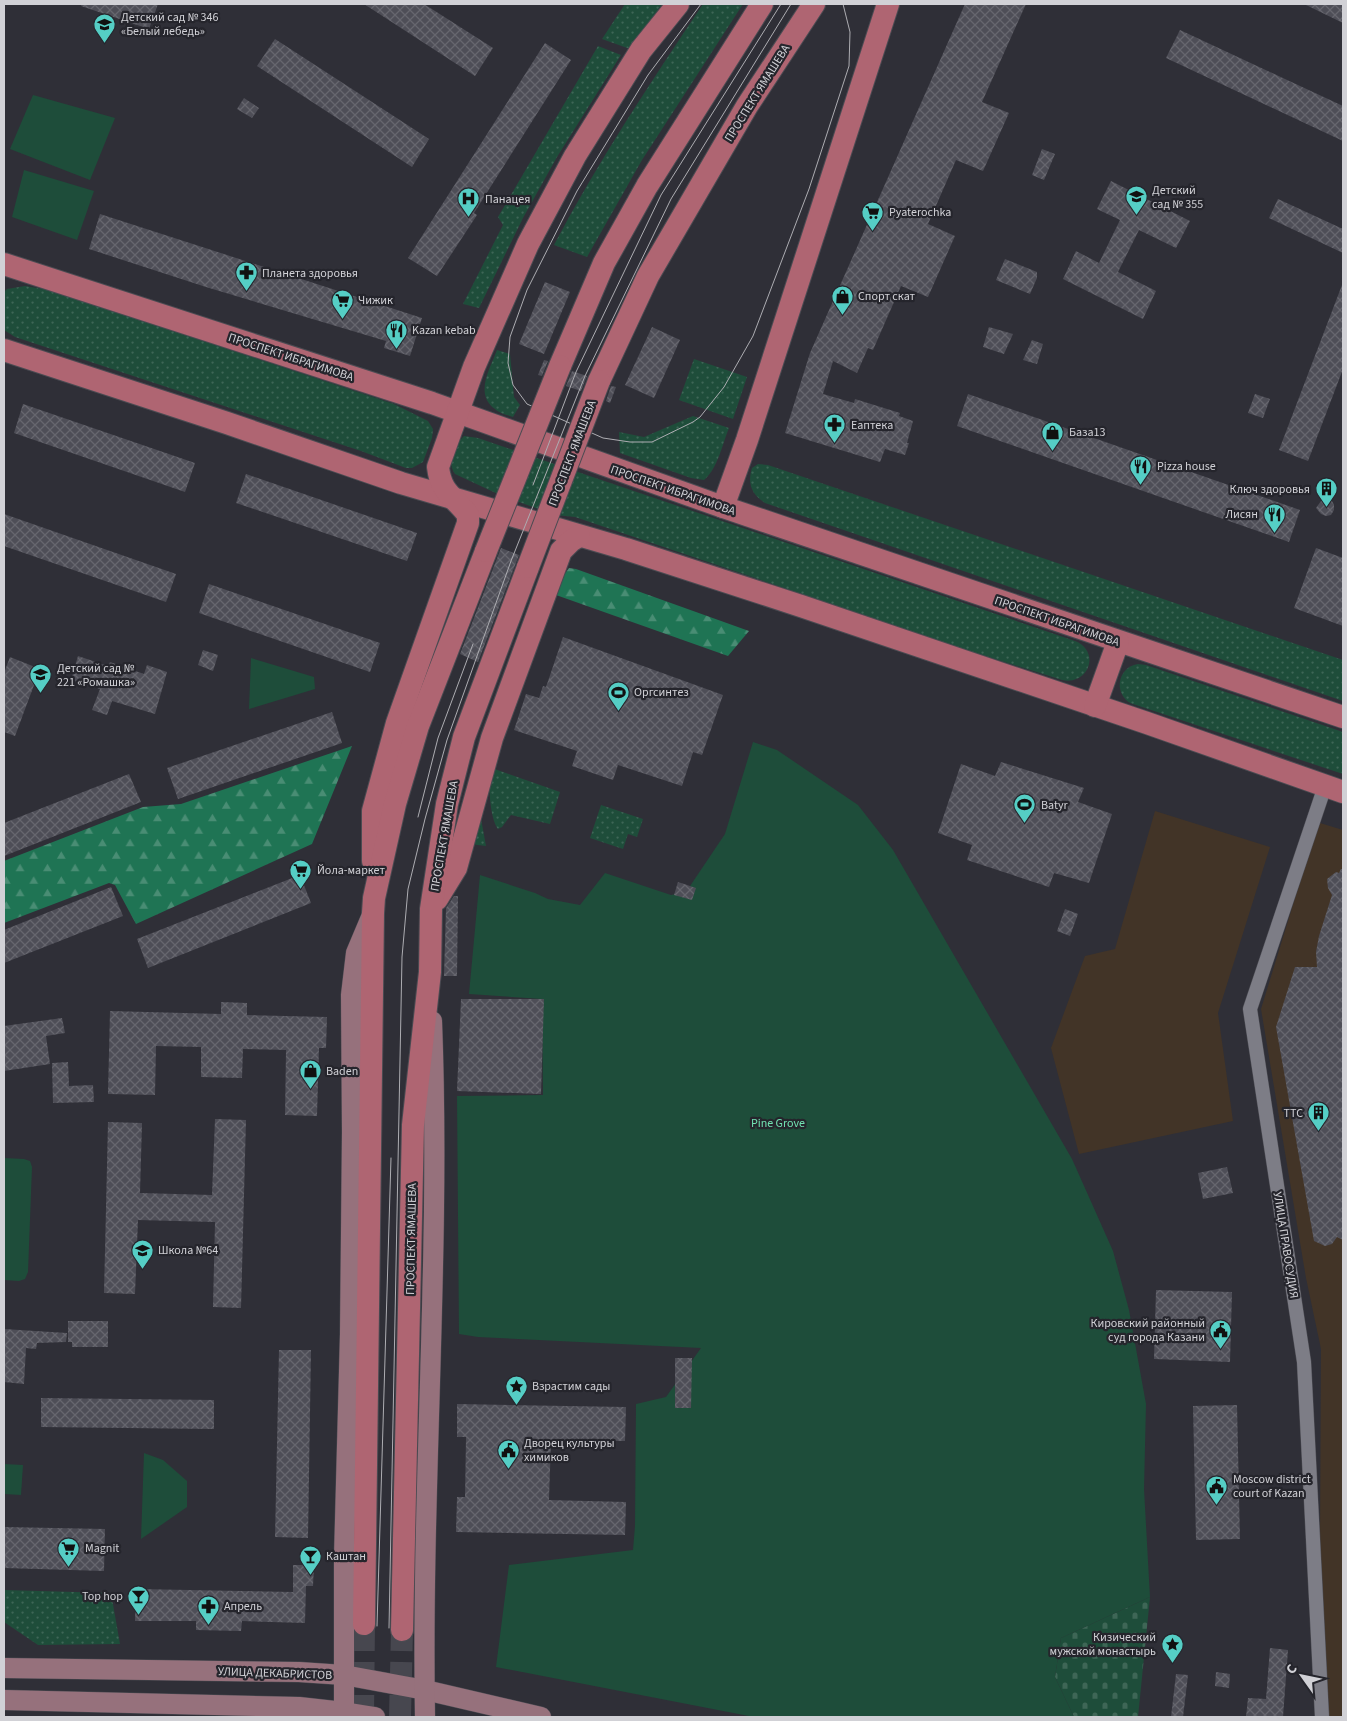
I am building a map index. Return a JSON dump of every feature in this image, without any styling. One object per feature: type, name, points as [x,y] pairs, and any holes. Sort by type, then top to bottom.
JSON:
[{"type":"main road","points":[[364,1624],[373,811],[396,723],[468,523],[468,515],[442,485],[438,467],[491,326],[528,244],[575,156],[641,50],[678,4]]},
{"type":"main road","points":[[344,1714],[344,1556],[350,1334],[352,1132],[351,995],[356,953],[373,906],[394,804],[418,726],[560,366],[604,263],[647,186],[762,4]]},
{"type":"main road","name":"ПРОСПЕКТ ЯМАШЕВА","points":[[402,1630],[413,1125],[430,972],[431,909],[447,804],[464,737],[599,381],[648,276],[746,106],[814,4]]},
{"type":"main road","points":[[723,508],[751,429],[888,4]]},
{"type":"main road","name":"ПРОСПЕКТ ИБРАГИМОВА","points":[[4,264],[458,413],[723,508],[1343,717]]},
{"type":"main road","points":[[4,350],[227,423],[401,483],[580,536],[801,606],[1334,789]]},
{"type":"main road","points":[[431,909],[456,868],[492,738],[561,551],[571,541],[580,536]]},
{"type":"main road","points":[[1095,706],[1118,642]]},
{"type":"main road","points":[[425,1717],[424,1640],[431,1383],[434,1093],[430,972]]},
{"type":"main road","name":"УЛИЦА ДЕКАБРИСТОВ","points":[[4,1668],[298,1672],[344,1675],[425,1690],[541,1717]]},
{"type":"main road","points":[[4,1700],[300,1707],[375,1717]]},
{"type":"street","name":"УЛИЦА ПРАВОСУДИЯ","points":[[1322,1717],[1304,1362],[1250,1009],[1334,789]]},
{"type":"shaded area","points":[[1155,811],[1270,847],[1218,1013],[1233,1121],[1079,1154],[1051,1048],[1085,956],[1115,949]]},
{"type":"shaded area","points":[[1320,823],[1343,830],[1343,1717],[1329,1717],[1320,1543],[1321,1349],[1306,1278],[1261,1009],[1307,859]]},
{"type":"green space","points":[[625,4],[662,4],[630,49],[602,39]]},
{"type":"green space","points":[[703,4],[743,4],[642,160],[587,257],[554,245],[607,152]]},
{"type":"green space","points":[[598,46],[621,55],[557,157],[523,218],[479,308],[463,304],[503,225],[498,217]]},
{"type":"green space","points":[[33,95],[115,118],[90,180],[10,149]]},
{"type":"green space","points":[[24,170],[94,191],[77,240],[12,217]]},
{"type":"green space","points":[[25,286],[49,290],[394,404],[428,421],[433,429],[432,438],[423,462],[412,468],[406,468],[361,451],[15,337],[4,330],[4,292],[7,289]]},
{"type":"green space","points":[[497,350],[510,354],[514,397],[520,405],[513,417],[497,410],[489,403],[485,396],[488,373]]},
{"type":"green space","points":[[694,359],[747,377],[733,419],[679,400]]},
{"type":"green space","points":[[693,416],[729,428],[716,463],[704,480],[691,478],[620,453],[619,432],[644,437]]},
{"type":"green space","points":[[464,436],[478,438],[1075,641],[1088,652],[1088,666],[1085,673],[1079,678],[1062,680],[970,651],[575,517],[555,515],[500,495],[455,474],[451,464],[452,454]]},
{"type":"green space","points":[[758,464],[768,465],[1343,660],[1343,701],[765,503],[754,493],[750,484],[752,468]]},
{"type":"green space","points":[[569,568],[749,631],[728,656],[556,595]]},
{"type":"green space","points":[[251,658],[314,677],[315,689],[249,709]]},
{"type":"green space","points":[[1138,664],[1146,665],[1343,732],[1343,774],[1130,703],[1121,693],[1120,681],[1126,670]]},
{"type":"green space","name":"Pine Grove","points":[[753,742],[777,750],[858,805],[893,850],[1072,1159],[1113,1251],[1129,1310],[1146,1404],[1144,1489],[1150,1597],[1061,1638],[1055,1677],[1074,1717],[754,1717],[496,1667],[509,1565],[633,1550],[635,1526],[636,1404],[666,1397],[701,1348],[478,1337],[459,1334],[457,1096],[543,1095],[542,999],[469,994],[480,875],[548,899],[580,905],[605,873],[671,895],[686,892],[725,834]]},
{"type":"green space","points":[[352,746],[312,844],[136,924],[115,885],[109,883],[4,923],[4,861],[143,807],[181,804]]},
{"type":"green space","points":[[489,767],[560,792],[550,824],[511,815],[502,827],[498,829],[491,808]]},
{"type":"green space","points":[[601,805],[643,819],[637,837],[628,834],[623,849],[590,838]]},
{"type":"green space","points":[[479,808],[486,846],[470,844]]},
{"type":"green space","points":[[4,1158],[24,1159],[30,1161],[32,1167],[28,1272],[25,1279],[19,1281],[4,1280]]},
{"type":"green space","points":[[144,1453],[163,1460],[187,1481],[187,1507],[141,1539]]},
{"type":"green space","points":[[4,1464],[23,1465],[21,1495],[4,1494]]},
{"type":"green space","points":[[4,1590],[111,1593],[120,1644],[38,1645],[4,1622]]},
{"type":"green space","points":[[1150,1597],[1138,1717],[1074,1717],[1055,1677],[1061,1638]]},
{"type":"building","points":[[82,4],[158,4],[149,29],[81,6]]},
{"type":"building","points":[[364,4],[424,4],[493,48],[475,76]]},
{"type":"building","points":[[965,4],[1026,4],[982,102],[1009,113],[983,171],[956,160],[928,224],[955,236],[928,297],[901,286],[873,350],[868,348],[857,373],[833,361],[823,394],[854,403],[855,399],[900,413],[899,416],[913,421],[905,455],[885,449],[880,462],[785,433],[810,353]]},
{"type":"building","points":[[1304,4],[1343,4],[1343,23]]},
{"type":"building","points":[[1180,30],[1343,106],[1343,141],[1166,58]]},
{"type":"building","points":[[275,39],[429,139],[412,167],[257,66]]},
{"type":"building","points":[[545,43],[571,60],[474,213],[477,215],[437,276],[408,258]]},
{"type":"building","points":[[244,98],[259,108],[252,118],[237,109]]},
{"type":"building","points":[[1042,149],[1055,154],[1044,180],[1032,175]]},
{"type":"building","points":[[1111,181],[1190,221],[1176,248],[1139,230],[1118,272],[1156,291],[1143,319],[1063,279],[1076,251],[1099,263],[1120,220],[1097,209]]},
{"type":"building","points":[[1278,199],[1343,229],[1343,253],[1269,218]]},
{"type":"building","points":[[100,214],[422,318],[410,356],[384,348],[386,341],[206,287],[89,249]]},
{"type":"building","points":[[1005,259],[1037,272],[1037,278],[1030,294],[996,280]]},
{"type":"building","points":[[545,282],[570,292],[544,354],[519,344]]},
{"type":"building","points":[[1342,285],[1343,369],[1308,461],[1279,450]]},
{"type":"building","points":[[652,327],[680,340],[654,398],[625,385]]},
{"type":"building","points":[[989,327],[1013,334],[1004,354],[983,347]]},
{"type":"building","points":[[1032,340],[1043,344],[1037,364],[1023,360]]},
{"type":"building","points":[[544,360],[548,361],[542,376],[538,375]]},
{"type":"building","points":[[572,371],[587,376],[581,391],[566,386]]},
{"type":"building","points":[[611,386],[616,387],[610,403],[606,401]]},
{"type":"building","points":[[968,394],[1300,510],[1289,542],[957,426]]},
{"type":"building","points":[[1255,394],[1270,399],[1263,418],[1248,413]]},
{"type":"building","points":[[23,404],[195,463],[185,492],[14,433]]},
{"type":"building","points":[[246,474],[417,533],[407,561],[236,503]]},
{"type":"building","name":"Ключ здоровья","points":[[1327,499],[1332,501],[1334,510],[1331,515],[1326,516],[1321,514],[1316,508],[1321,501]]},
{"type":"building","points":[[4,514],[176,574],[166,602],[4,546]]},
{"type":"building","points":[[501,548],[519,555],[478,662],[460,654]]},
{"type":"building","points":[[1316,548],[1343,558],[1343,626],[1294,608]]},
{"type":"building","points":[[209,584],[380,643],[370,672],[199,613]]},
{"type":"building","name":"Оргсинтез","points":[[563,637],[723,695],[702,755],[693,752],[682,786],[618,765],[613,780],[572,766],[577,751],[514,730],[526,694],[539,698],[543,686],[546,687]]},
{"type":"building","points":[[203,650],[218,655],[213,671],[198,665]]},
{"type":"building","points":[[78,656],[108,666],[110,662],[144,674],[147,665],[167,672],[155,714],[112,701],[107,715],[92,710],[100,689],[71,680]]},
{"type":"building","points":[[10,657],[40,669],[15,736],[4,732],[4,673]]},
{"type":"building","points":[[332,712],[342,743],[178,799],[167,768]]},
{"type":"building","name":"Batyr","points":[[1001,762],[1084,788],[1078,802],[1112,814],[1089,883],[1054,873],[1049,887],[967,860],[972,845],[938,833],[961,764],[995,776]]},
{"type":"building","points":[[129,774],[141,802],[4,856],[4,823]]},
{"type":"building","name":"ТТС","points":[[1343,869],[1343,1240],[1337,1237],[1332,1244],[1325,1246],[1314,1241],[1276,1027],[1295,967],[1317,967],[1316,952],[1319,936],[1332,895],[1328,888],[1327,879],[1336,872],[1339,873]]},
{"type":"building","points":[[300,875],[311,903],[148,968],[137,939]]},
{"type":"building","points":[[678,882],[696,888],[692,900],[674,895]]},
{"type":"building","points":[[111,887],[123,916],[4,963],[4,930]]},
{"type":"building","points":[[454,896],[458,896],[457,976],[444,976],[446,908]]},
{"type":"building","points":[[1065,909],[1078,914],[1070,936],[1057,931]]},
{"type":"building","points":[[461,999],[544,999],[541,1094],[457,1091]]},
{"type":"building","points":[[221,1002],[247,1003],[247,1015],[327,1017],[326,1048],[319,1048],[317,1116],[285,1115],[286,1050],[243,1049],[242,1078],[201,1077],[201,1047],[156,1046],[155,1095],[108,1094],[110,1011],[221,1014]]},
{"type":"building","points":[[62,1018],[65,1033],[46,1036],[50,1064],[4,1071],[4,1026]]},
{"type":"building","points":[[68,1062],[69,1086],[93,1085],[94,1102],[53,1103],[52,1063]]},
{"type":"building","points":[[215,1119],[246,1120],[241,1308],[213,1307],[215,1222],[138,1220],[135,1294],[104,1293],[108,1122],[142,1123],[140,1193],[212,1195]]},
{"type":"building","points":[[1227,1167],[1233,1193],[1203,1199],[1198,1173]]},
{"type":"building","points":[[1156,1290],[1232,1292],[1230,1362],[1154,1359]]},
{"type":"building","points":[[68,1321],[108,1321],[108,1347],[72,1347],[72,1342],[68,1342]]},
{"type":"building","points":[[4,1329],[67,1333],[66,1342],[37,1343],[36,1349],[26,1348],[24,1384],[4,1382]]},
{"type":"building","points":[[279,1350],[311,1350],[308,1538],[275,1537]]},
{"type":"building","points":[[675,1358],[692,1358],[691,1408],[675,1408]]},
{"type":"building","points":[[41,1398],[214,1400],[214,1429],[41,1427]]},
{"type":"building","name":"Дворец культуры химиков","points":[[457,1404],[626,1407],[625,1441],[551,1440],[549,1500],[626,1502],[625,1535],[456,1532],[457,1497],[465,1497],[466,1437],[457,1437]]},
{"type":"building","name":"Moscow district court of Kazan","points":[[1237,1405],[1240,1539],[1196,1540],[1193,1406]]},
{"type":"building","points":[[4,1527],[105,1529],[104,1571],[4,1568]]},
{"type":"building","points":[[293,1565],[314,1565],[313,1586],[306,1586],[305,1623],[242,1621],[241,1631],[196,1630],[196,1621],[135,1621],[136,1589],[293,1592]]},
{"type":"building","points":[[1270,1648],[1288,1650],[1283,1717],[1246,1717],[1248,1698],[1266,1699]]},
{"type":"building","points":[[1216,1672],[1230,1674],[1229,1688],[1215,1686]]},
{"type":"building","points":[[1176,1674],[1188,1675],[1183,1717],[1171,1717]]},
{"type":"tunnel","points":[[363,1717],[364,1624]]},
{"type":"tunnel","points":[[400,1717],[402,1630]]},
{"type":"tram line","points":[[701,4],[648,75],[577,191],[527,290],[510,337],[508,363],[513,385],[527,404],[603,438],[630,442],[652,442],[693,422],[700,417],[724,387],[753,336],[809,189],[849,66],[850,32],[843,4]]},
{"type":"tram line","points":[[533,485],[576,372],[661,195],[781,4]]},
{"type":"tram line","points":[[389,1628],[402,957],[408,889],[425,819],[447,740],[511,561],[585,376],[671,199],[791,4]]},
{"type":"tram line","points":[[418,817],[438,738],[473,644]]},
{"type":"tram line","points":[[377,1626],[391,1158]]},
{"type":"place","name":"Детский сад № 346 «Белый лебедь»","points":[[105,43]]},
{"type":"place","name":"Детский сад № 355","points":[[1136,216]]},
{"type":"place","name":"Панацея","points":[[469,218]]},
{"type":"place","name":"Pyaterochka","points":[[873,231]]},
{"type":"place","name":"Планета здоровья","points":[[246,292]]},
{"type":"place","name":"Спорт скат","points":[[842,315]]},
{"type":"place","name":"Чижик","points":[[342,319]]},
{"type":"place","name":"Kazan kebab","points":[[396,349]]},
{"type":"place","name":"Еаптека","points":[[835,444]]},
{"type":"place","name":"База13","points":[[1053,451]]},
{"type":"place","name":"Pizza house","points":[[1141,485]]},
{"type":"place","name":"Ключ здоровья","points":[[1326,508]]},
{"type":"place","name":"Лисян","points":[[1274,533]]},
{"type":"place","name":"Детский сад № 221 «Ромашка»","points":[[41,694]]},
{"type":"place","name":"Оргсинтез","points":[[618,711]]},
{"type":"place","name":"Batyr","points":[[1025,824]]},
{"type":"place","name":"Йола-маркет","points":[[301,889]]},
{"type":"place","name":"Baden","points":[[310,1090]]},
{"type":"place","name":"ТТС","points":[[1319,1132]]},
{"type":"place","name":"Школа №64","points":[[142,1269]]},
{"type":"place","name":"Кировский районный суд города Казани","points":[[1221,1349]]},
{"type":"place","name":"Взрастим сады","points":[[516,1405]]},
{"type":"place","name":"Дворец культуры химиков","points":[[508,1469]]},
{"type":"place","name":"Moscow district court of Kazan","points":[[1217,1505]]},
{"type":"place","name":"Magnit","points":[[69,1567]]},
{"type":"place","name":"Каштан","points":[[310,1575]]},
{"type":"place","name":"Top hop","points":[[139,1615]]},
{"type":"place","name":"Апрель","points":[[208,1625]]},
{"type":"place","name":"Кизический мужской монастырь","points":[[1172,1663]]}]
